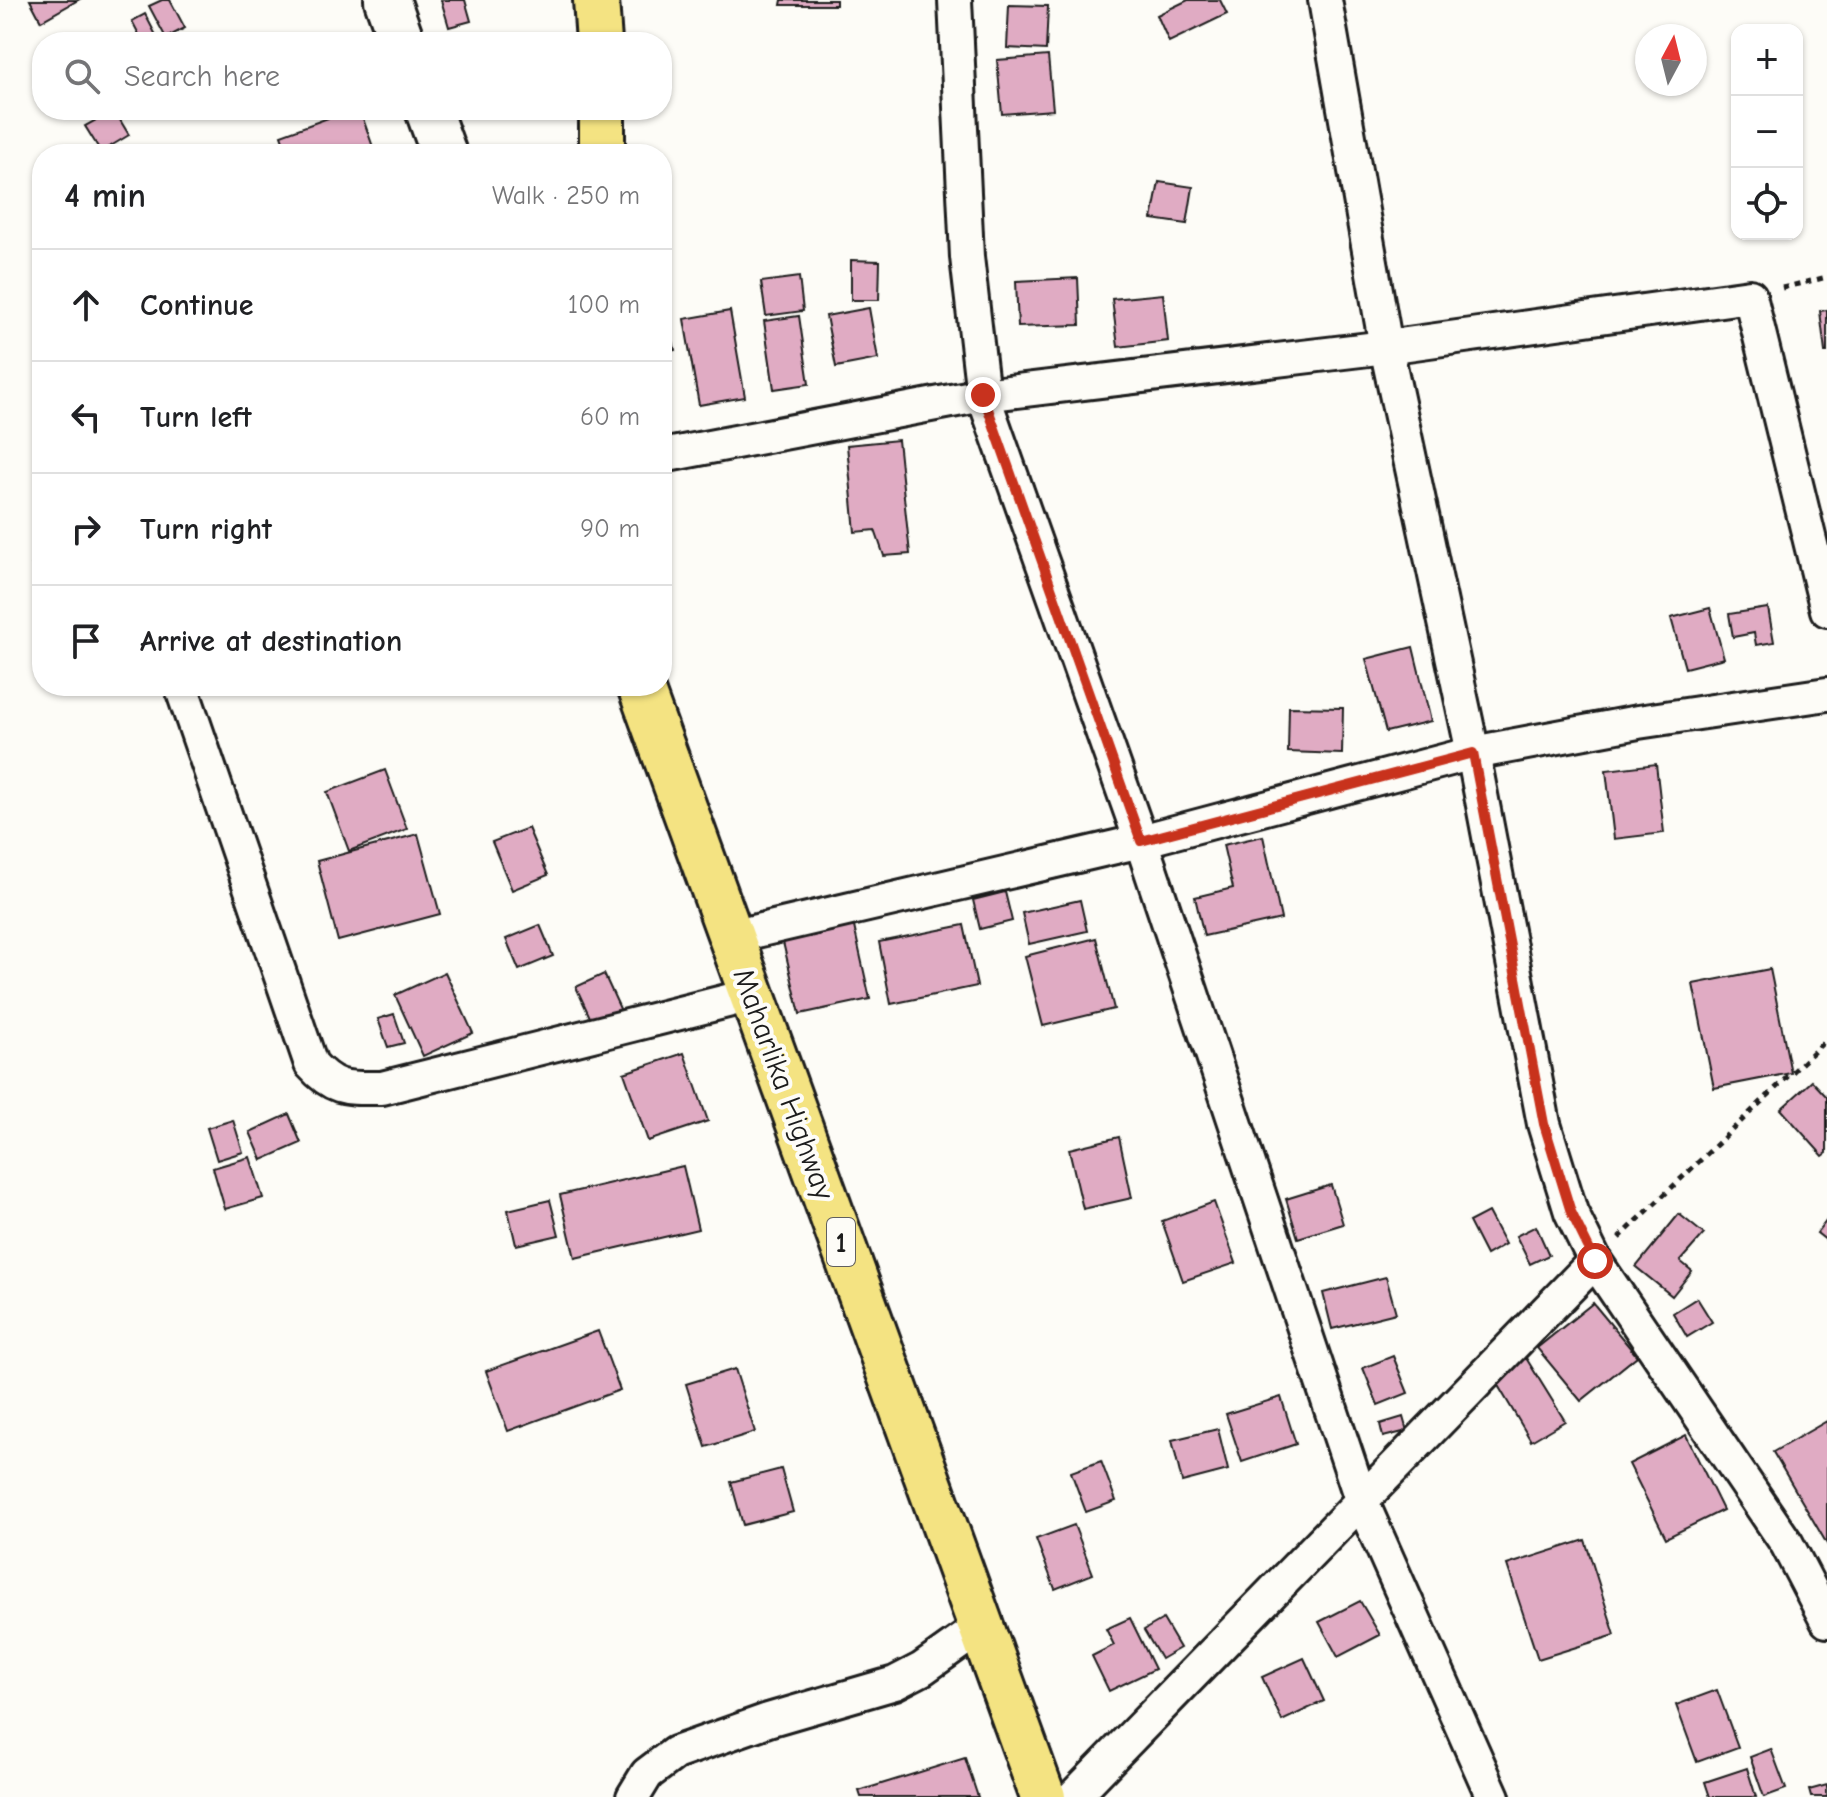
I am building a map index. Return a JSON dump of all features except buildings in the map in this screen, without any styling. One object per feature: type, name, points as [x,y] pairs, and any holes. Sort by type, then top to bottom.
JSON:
[{"type":"highway","points":[[596,0],[598,32]]},
{"type":"highway","points":[[602,120],[602,144]]},
{"type":"highway","name":"Maharlika Highway","points":[[644,696],[1043,1797]]},
{"type":"main road","points":[[387,0],[398,32]]},
{"type":"main road","points":[[432,120],[440,144]]},
{"type":"street","points":[[955,0],[967,257],[983,395],[1141,841],[1362,1502],[1493,1797]]},
{"type":"street","points":[[1325,0],[1386,347],[1473,753],[1544,1124],[1571,1212],[1595,1261],[1787,1544],[1827,1621]]},
{"type":"street","points":[[672,454],[983,395],[1386,347],[1750,296],[1827,610]]},
{"type":"street","points":[[731,937],[1141,841],[1473,753],[1638,722],[1827,694]]},
{"type":"street","points":[[184,696],[311,1064],[327,1082],[351,1088],[382,1088],[751,995]]},
{"type":"street","points":[[1073,1797],[1595,1261]]},
{"type":"street","points":[[633,1797],[647,1774],[675,1753],[768,1720],[895,1683],[922,1669],[981,1627]]},
{"type":"path","points":[[1750,296],[1827,277]]},
{"type":"path","points":[[1595,1261],[1827,1039]]},
{"type":"route","points":[[983,395],[1141,841],[1473,753],[1544,1124],[1571,1212],[1595,1261]]}]
